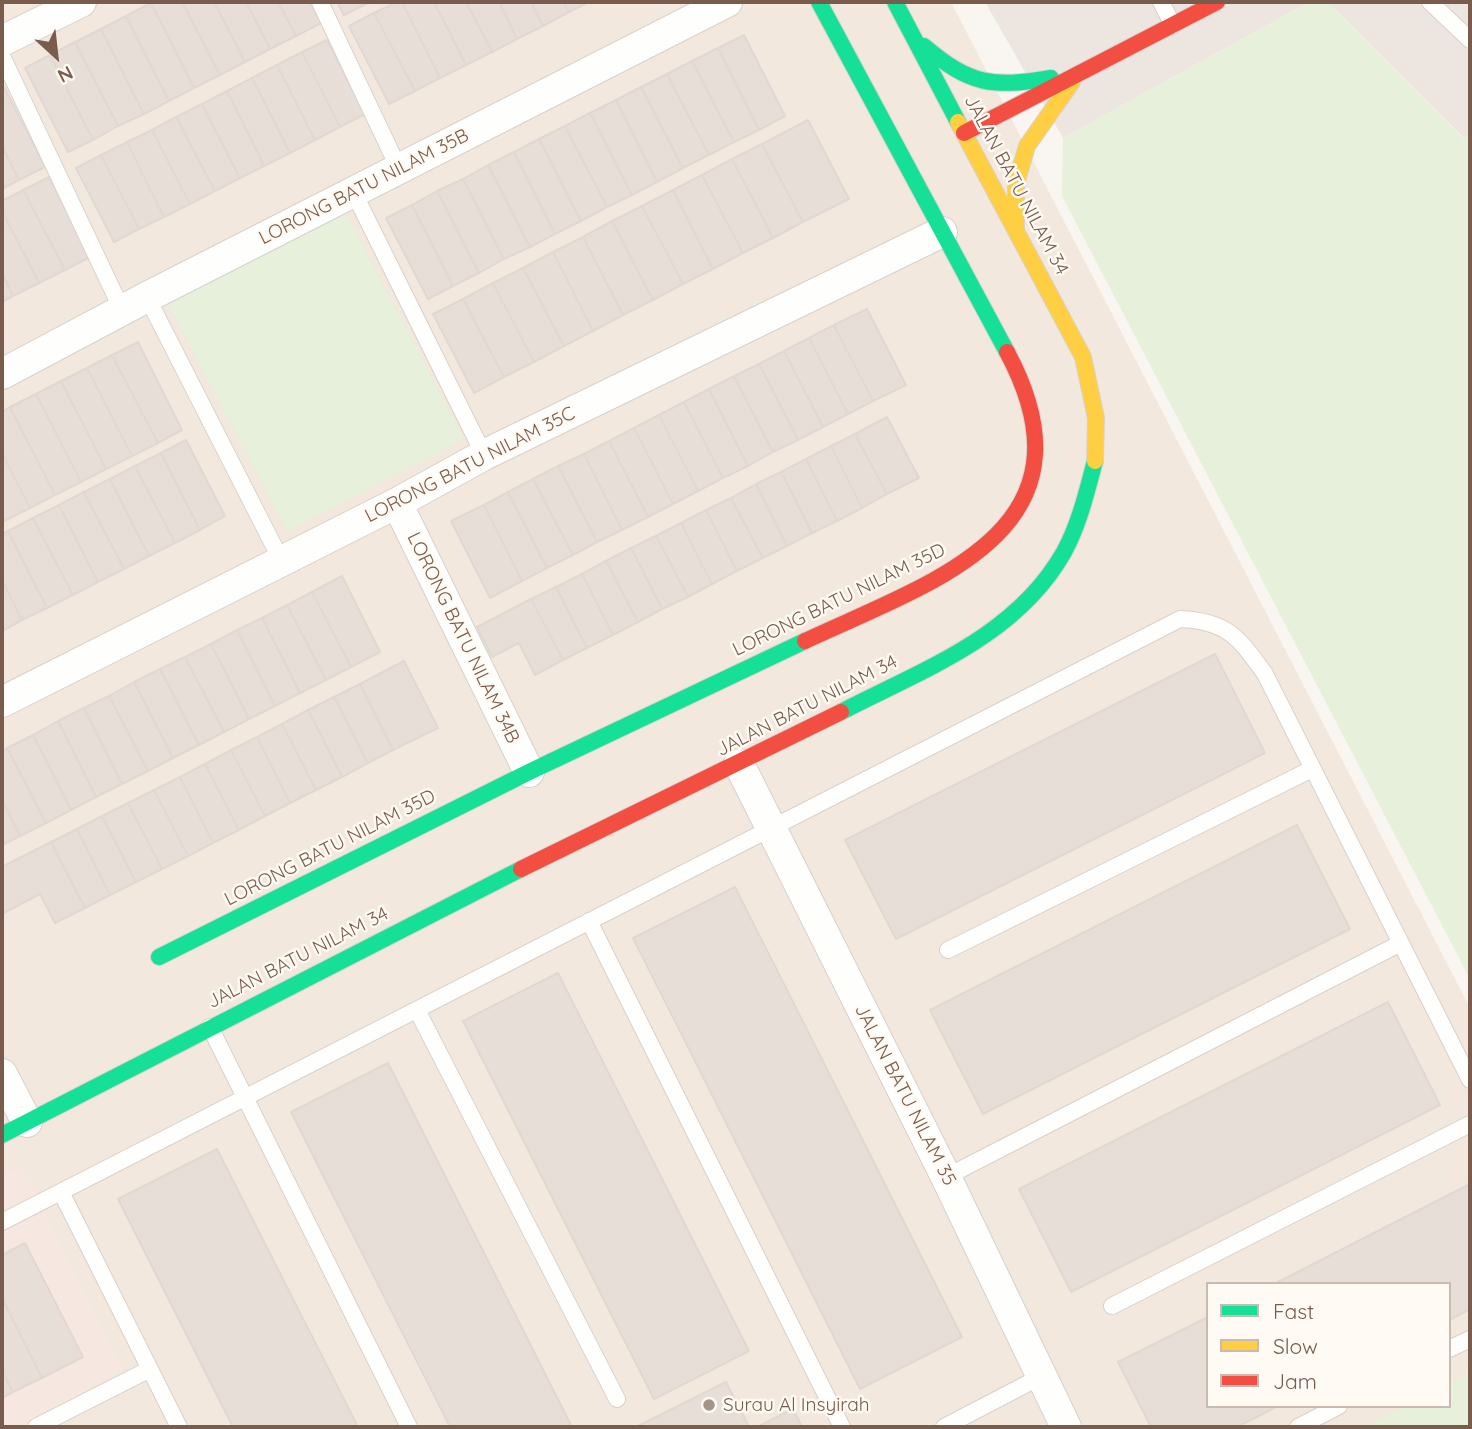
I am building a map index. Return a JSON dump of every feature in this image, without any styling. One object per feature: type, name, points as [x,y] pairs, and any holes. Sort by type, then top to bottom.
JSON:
[{"type":"street","points":[[2,41],[80,2]]},
{"type":"street","name":"LORONG BATU NILAM 35B","points":[[2,374],[134,303],[727,2]]},
{"type":"street","name":"LORONG BATU NILAM 35D","points":[[159,957],[529,772],[953,571],[1007,526],[1023,501],[1034,471],[1037,444],[1031,409],[1012,360],[819,2]]},
{"type":"street","name":"JALAN BATU NILAM 34","points":[[14,1128],[530,864],[739,764],[986,637],[1022,608],[1064,552],[1096,458],[1097,418],[1083,358],[895,2]]},
{"type":"street","points":[[964,133],[1217,2]]},
{"type":"street","points":[[916,39],[956,75],[987,84],[1017,84],[1080,73]]},
{"type":"street","points":[[1016,232],[1016,184],[1027,146],[1048,112],[1080,73]]},
{"type":"street","name":"LORONG BATU NILAM 35C","points":[[2,702],[397,503],[484,455],[942,232]]},
{"type":"street","name":"LORONG BATU NILAM 34B","points":[[397,503],[529,772]]},
{"type":"street","name":"JALAN BATU NILAM 35","points":[[739,764],[946,1177],[1066,1427]]},
{"type":"street","points":[[2,1074],[14,1128]]},
{"type":"lane","points":[[320,2],[400,169]]},
{"type":"lane","points":[[1161,2],[1172,25]]},
{"type":"lane","points":[[1430,2],[1470,40]]},
{"type":"lane","points":[[2,56],[134,303],[281,560]]},
{"type":"lane","points":[[354,192],[484,455]]},
{"type":"lane","points":[[2,1222],[1180,619],[1206,620],[1236,634],[1265,674],[1470,1080]]},
{"type":"lane","points":[[948,950],[1312,769]]},
{"type":"lane","points":[[589,921],[842,1427]]},
{"type":"lane","points":[[946,1177],[1399,944]]},
{"type":"lane","points":[[417,1010],[617,1399]]},
{"type":"lane","points":[[210,1027],[409,1427]]},
{"type":"lane","points":[[1112,1306],[1470,1124]]},
{"type":"lane","points":[[61,1192],[179,1427]]},
{"type":"lane","points":[[1451,1348],[1470,1339]]},
{"type":"lane","points":[[36,1427],[150,1369]]},
{"type":"lane","points":[[943,1427],[1042,1376]]},
{"type":"lane","points":[[1298,1427],[1335,1408]]},
{"type":"shaded area","points":[[2,2],[951,2],[1470,1008],[1470,1427],[2,1427]]},
{"type":"shaded area","points":[[985,2],[1309,2],[1063,138]]},
{"type":"shaded area","points":[[1328,2],[1470,2],[1470,133],[1465,139]]},
{"type":"shaded area","points":[[23,1166],[124,1371],[14,1427],[2,1427],[2,1176]]},
{"type":"green space","points":[[1309,2],[1328,2],[1464,139],[1470,133],[1470,979],[1062,196],[1063,138]]},
{"type":"green space","points":[[344,210],[464,439],[287,531],[168,303]]},
{"type":"green space","points":[[1470,1373],[1470,1427],[1363,1427],[1401,1408],[1451,1408],[1451,1383]]},
{"type":"building","points":[[182,2],[220,75],[194,88],[151,3]]},
{"type":"building","points":[[182,2],[214,2],[245,62],[220,75]]},
{"type":"building","points":[[214,2],[246,2],[270,49],[245,62]]},
{"type":"building","points":[[246,2],[278,2],[296,36],[270,49]]},
{"type":"building","points":[[278,2],[310,2],[321,23],[296,36]]},
{"type":"building","points":[[337,2],[370,2],[344,15]]},
{"type":"building","points":[[402,2],[440,78],[415,91],[374,13]]},
{"type":"building","points":[[402,2],[434,2],[466,65],[440,78]]},
{"type":"building","points":[[434,2],[466,2],[492,52],[466,65]]},
{"type":"building","points":[[466,2],[499,2],[517,39],[492,52]]},
{"type":"building","points":[[499,2],[531,2],[543,26],[517,39]]},
{"type":"building","points":[[531,2],[563,2],[569,12],[543,26]]},
{"type":"building","points":[[563,2],[589,2],[569,12]]},
{"type":"building","points":[[151,3],[194,88],[169,101],[126,16]]},
{"type":"building","points":[[374,13],[415,91],[389,104],[349,26]]},
{"type":"building","points":[[126,16],[169,101],[144,114],[101,29]]},
{"type":"building","points":[[101,29],[144,114],[118,126],[75,42]]},
{"type":"building","points":[[744,35],[785,116],[759,130],[718,48]]},
{"type":"building","points":[[327,40],[365,114],[340,127],[302,52]]},
{"type":"building","points":[[75,42],[118,126],[93,140],[50,55]]},
{"type":"building","points":[[718,48],[759,130],[734,142],[692,61]]},
{"type":"building","points":[[302,52],[340,127],[315,140],[277,65]]},
{"type":"building","points":[[50,55],[93,140],[68,152],[25,68]]},
{"type":"building","points":[[692,61],[734,142],[709,155],[667,74]]},
{"type":"building","points":[[277,65],[315,140],[290,153],[252,78]]},
{"type":"building","points":[[667,74],[709,155],[683,168],[641,87]]},
{"type":"building","points":[[252,78],[290,153],[264,166],[227,91]]},
{"type":"building","points":[[2,83],[45,167],[19,180],[2,146]]},
{"type":"building","points":[[641,87],[683,168],[657,182],[616,100]]},
{"type":"building","points":[[227,91],[264,166],[240,178],[202,104]]},
{"type":"building","points":[[616,100],[657,182],[632,195],[590,113]]},
{"type":"building","points":[[202,104],[240,178],[215,191],[176,117]]},
{"type":"building","points":[[590,113],[632,195],[607,207],[565,126]]},
{"type":"building","points":[[176,117],[215,191],[190,204],[152,130]]},
{"type":"building","points":[[808,120],[849,199],[803,222],[762,144]]},
{"type":"building","points":[[565,126],[607,207],[581,221],[539,139]]},
{"type":"building","points":[[152,130],[190,204],[164,217],[127,142]]},
{"type":"building","points":[[539,139],[581,221],[555,234],[514,152]]},
{"type":"building","points":[[127,142],[164,217],[139,229],[101,155]]},
{"type":"building","points":[[762,144],[803,222],[773,238],[732,159]]},
{"type":"building","points":[[2,146],[19,180],[2,189]]},
{"type":"building","points":[[514,152],[555,234],[530,247],[488,165]]},
{"type":"building","points":[[101,155],[139,229],[114,242],[76,168]]},
{"type":"building","points":[[732,159],[773,238],[743,253],[702,175]]},
{"type":"building","points":[[488,165],[530,247],[504,259],[463,179]]},
{"type":"building","points":[[702,175],[743,253],[713,269],[673,190]]},
{"type":"building","points":[[49,177],[90,257],[65,270],[23,190]]},
{"type":"building","points":[[463,179],[504,259],[479,273],[437,191]]},
{"type":"building","points":[[23,190],[65,270],[39,283],[2,211],[2,201]]},
{"type":"building","points":[[673,190],[713,269],[683,284],[642,206]]},
{"type":"building","points":[[437,191],[479,273],[453,286],[412,205]]},
{"type":"building","points":[[412,205],[453,286],[428,299],[386,218]]},
{"type":"building","points":[[642,206],[683,284],[653,300],[612,221]]},
{"type":"building","points":[[2,211],[39,283],[13,296],[2,273]]},
{"type":"building","points":[[612,221],[653,300],[623,315],[583,237]]},
{"type":"building","points":[[583,237],[623,315],[593,331],[553,252]]},
{"type":"building","points":[[553,252],[593,331],[564,346],[523,268]]},
{"type":"building","points":[[523,268],[564,346],[534,362],[493,283]]},
{"type":"building","points":[[2,273],[13,296],[2,302]]},
{"type":"building","points":[[493,283],[534,362],[504,377],[463,299]]},
{"type":"building","points":[[463,299],[504,377],[474,393],[433,314]]},
{"type":"building","points":[[867,309],[906,385],[873,401],[834,325]]},
{"type":"building","points":[[834,325],[873,401],[848,414],[809,338]]},
{"type":"building","points":[[809,338],[848,414],[823,427],[784,351]]},
{"type":"building","points":[[138,342],[182,430],[158,443],[112,355]]},
{"type":"building","points":[[784,351],[823,427],[798,440],[759,364]]},
{"type":"building","points":[[112,355],[158,443],[132,456],[87,368]]},
{"type":"building","points":[[759,364],[798,440],[773,452],[734,376]]},
{"type":"building","points":[[87,368],[132,456],[106,469],[61,381]]},
{"type":"building","points":[[734,376],[773,452],[748,466],[709,389]]},
{"type":"building","points":[[61,381],[106,469],[81,482],[36,394]]},
{"type":"building","points":[[709,389],[748,466],[723,478],[684,402]]},
{"type":"building","points":[[36,394],[81,482],[55,495],[10,407]]},
{"type":"building","points":[[684,402],[723,478],[698,491],[659,415]]},
{"type":"building","points":[[10,407],[55,495],[30,508],[2,453],[2,412]]},
{"type":"building","points":[[659,415],[698,491],[673,504],[634,428]]},
{"type":"building","points":[[887,417],[919,478],[887,494],[855,434]]},
{"type":"building","points":[[634,428],[673,504],[648,517],[609,441]]},
{"type":"building","points":[[855,434],[887,494],[862,508],[831,446]]},
{"type":"building","points":[[186,440],[225,516],[200,530],[161,453]]},
{"type":"building","points":[[609,441],[648,517],[622,530],[584,454]]},
{"type":"building","points":[[831,446],[862,508],[837,521],[806,459]]},
{"type":"building","points":[[2,453],[30,508],[4,521],[2,517]]},
{"type":"building","points":[[161,453],[200,530],[175,543],[135,466]]},
{"type":"building","points":[[584,454],[622,530],[597,542],[558,466]]},
{"type":"building","points":[[806,459],[837,521],[812,533],[781,472]]},
{"type":"building","points":[[135,466],[175,543],[149,556],[110,479]]},
{"type":"building","points":[[558,466],[597,542],[573,555],[533,479]]},
{"type":"building","points":[[781,472],[812,533],[787,546],[756,484]]},
{"type":"building","points":[[110,479],[149,556],[124,569],[84,492]]},
{"type":"building","points":[[533,479],[573,555],[547,568],[508,492]]},
{"type":"building","points":[[756,484],[787,546],[763,558],[731,498]]},
{"type":"building","points":[[84,492],[124,569],[98,582],[59,505]]},
{"type":"building","points":[[508,492],[547,568],[522,581],[484,505]]},
{"type":"building","points":[[731,498],[763,558],[737,571],[706,510]]},
{"type":"building","points":[[59,505],[98,582],[73,595],[33,518]]},
{"type":"building","points":[[484,505],[522,581],[490,598],[451,521]]},
{"type":"building","points":[[706,510],[737,571],[712,584],[681,523]]},
{"type":"building","points":[[33,518],[73,595],[47,608],[8,531]]},
{"type":"building","points":[[681,523],[712,584],[688,597],[656,536]]},
{"type":"building","points":[[8,531],[47,608],[22,620],[2,580],[2,534]]},
{"type":"building","points":[[656,536],[688,597],[662,609],[631,548]]},
{"type":"building","points":[[631,548],[662,609],[638,622],[606,561]]},
{"type":"building","points":[[606,561],[638,622],[613,635],[582,574]]},
{"type":"building","points":[[582,574],[613,635],[587,648],[556,587]]},
{"type":"building","points":[[342,576],[380,652],[351,667],[312,592]]},
{"type":"building","points":[[2,580],[22,620],[2,631]]},
{"type":"building","points":[[556,587],[587,648],[563,660],[531,599]]},
{"type":"building","points":[[312,592],[351,667],[326,680],[287,605]]},
{"type":"building","points":[[531,599],[563,660],[535,675],[519,643],[492,657],[477,627]]},
{"type":"building","points":[[287,605],[326,680],[300,693],[262,618]]},
{"type":"building","points":[[262,618],[300,693],[275,706],[237,630]]},
{"type":"building","points":[[237,630],[275,706],[249,719],[211,644]]},
{"type":"building","points":[[211,644],[249,719],[224,732],[185,657]]},
{"type":"building","points":[[1215,654],[1265,753],[896,939],[845,840]]},
{"type":"building","points":[[185,657],[224,732],[199,745],[160,669]]},
{"type":"building","points":[[404,661],[438,728],[393,750],[360,684]]},
{"type":"building","points":[[160,669],[199,745],[173,758],[134,682]]},
{"type":"building","points":[[134,682],[173,758],[148,771],[109,696]]},
{"type":"building","points":[[360,684],[393,750],[368,763],[334,697]]},
{"type":"building","points":[[109,696],[148,771],[122,784],[84,708]]},
{"type":"building","points":[[334,697],[368,763],[342,777],[308,710]]},
{"type":"building","points":[[84,708],[122,784],[96,797],[58,721]]},
{"type":"building","points":[[308,710],[342,777],[316,790],[282,724]]},
{"type":"building","points":[[58,721],[96,797],[71,810],[33,735]]},
{"type":"building","points":[[282,724],[316,790],[290,803],[257,737]]},
{"type":"building","points":[[33,735],[71,810],[46,823],[7,748]]},
{"type":"building","points":[[257,737],[290,803],[265,816],[231,750]]},
{"type":"building","points":[[7,748],[46,823],[20,836],[2,800],[2,751]]},
{"type":"building","points":[[231,750],[265,816],[239,830],[205,764]]},
{"type":"building","points":[[205,764],[239,830],[213,843],[180,777]]},
{"type":"building","points":[[180,777],[213,843],[188,856],[154,790]]},
{"type":"building","points":[[154,790],[188,856],[162,869],[128,803]]},
{"type":"building","points":[[2,800],[20,836],[2,845]]},
{"type":"building","points":[[128,803],[162,869],[136,882],[102,816]]},
{"type":"building","points":[[102,816],[136,882],[110,895],[77,829]]},
{"type":"building","points":[[1297,825],[1350,929],[983,1114],[930,1010]]},
{"type":"building","points":[[77,829],[110,895],[85,908],[51,842]]},
{"type":"building","points":[[51,842],[85,908],[55,923],[40,894],[2,914],[2,867]]},
{"type":"building","points":[[735,887],[962,1337],[860,1389],[633,938]]},
{"type":"building","points":[[558,973],[749,1351],[654,1399],[463,1021]]},
{"type":"building","points":[[1388,1002],[1440,1105],[1071,1292],[1019,1189]]},
{"type":"building","points":[[388,1063],[572,1427],[450,1427],[291,1112]]},
{"type":"building","points":[[217,1149],[358,1427],[233,1427],[118,1199]]},
{"type":"building","points":[[1470,1184],[1470,1309],[1451,1319],[1451,1282],[1278,1282]]},
{"type":"building","points":[[25,1243],[83,1357],[42,1378],[2,1298],[2,1255]]},
{"type":"building","points":[[2,1298],[42,1378],[13,1392],[2,1371]]},
{"type":"building","points":[[1206,1318],[1206,1408],[1274,1408],[1237,1427],[1151,1427],[1118,1362]]},
{"type":"building","points":[[2,1371],[13,1392],[2,1398]]},
{"type":"building","name":"Surau Al Insyirah","points":[[726,1382],[749,1427],[636,1427]]},
{"type":"building","points":[[793,1409],[802,1427],[757,1427]]},
{"type":"traffic: fast","points":[[819,2],[1007,352]]},
{"type":"traffic: fast","points":[[895,2],[958,122]]},
{"type":"traffic: fast","points":[[924,46],[955,69],[983,80],[1013,83],[1051,78]]},
{"type":"traffic: fast","points":[[841,712],[965,648],[1020,607],[1044,582],[1064,552],[1086,496],[1095,461]]},
{"type":"traffic: fast","points":[[159,957],[529,772],[805,641]]},
{"type":"traffic: fast","points":[[2,1135],[521,869]]},
{"type":"traffic: slow","points":[[1016,230],[1016,184],[1027,146],[1072,82]]},
{"type":"traffic: slow","points":[[958,122],[1083,357],[1096,418],[1095,461]]},
{"type":"traffic: jam","points":[[964,133],[1217,2]]},
{"type":"traffic: jam","points":[[805,641],[904,596],[950,570],[990,541],[1019,506],[1034,464],[1031,413],[1007,352]]},
{"type":"traffic: jam","points":[[521,869],[841,712]]},
{"type":"place","name":"Surau Al Insyirah","points":[[709,1405]]}]
